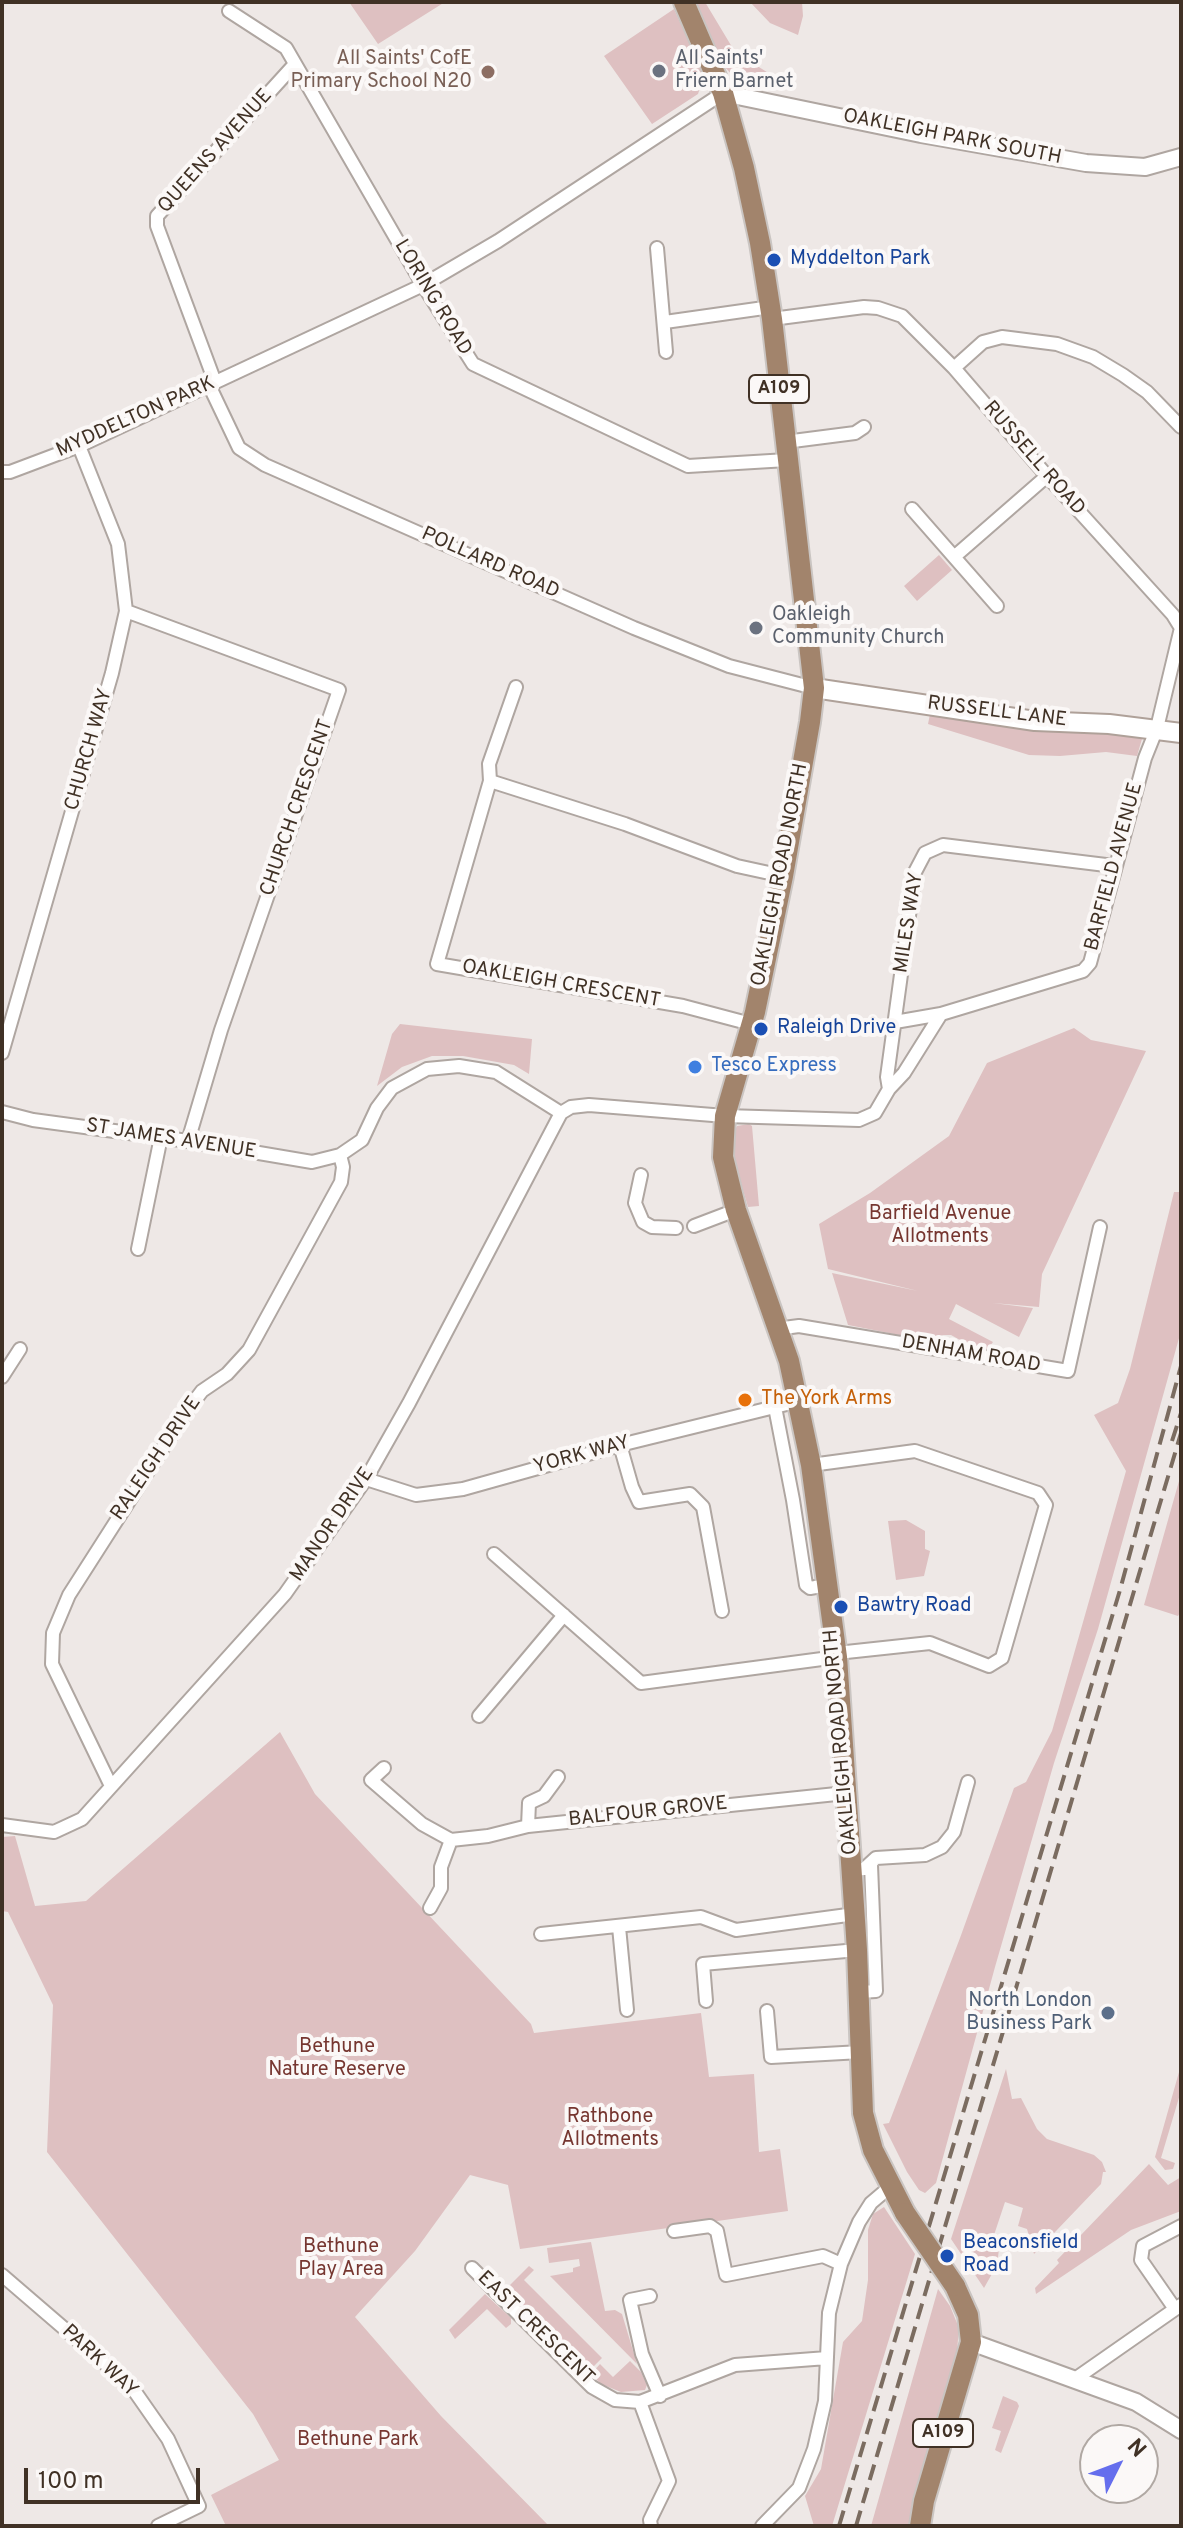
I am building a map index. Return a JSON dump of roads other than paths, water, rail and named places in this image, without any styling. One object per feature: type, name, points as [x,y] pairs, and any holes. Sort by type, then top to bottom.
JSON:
[{"type":"main road","name":"OAKLEIGH ROAD NORTH","points":[[684,2],[723,93],[744,168],[771,313],[814,688],[783,876],[751,1024],[725,1116],[723,1157],[736,1210],[789,1361],[811,1465],[837,1655],[846,1793],[862,1867],[855,1914],[863,2113],[873,2150],[905,2213],[955,2286],[968,2315],[971,2342]]},
{"type":"main road","name":"RUSSELL LANE","points":[[814,688],[1035,721],[1157,728],[1181,733]]},
{"type":"main road","name":"A109","points":[[920,2526],[924,2501],[971,2342]]},
{"type":"street","name":"LORING ROAD","points":[[229,11],[286,48],[423,285],[473,364],[688,466],[786,451],[855,433],[864,427]]},
{"type":"street","name":"QUEENS AVENUE","points":[[212,384],[157,226],[157,216],[295,64]]},
{"type":"street","name":"OAKLEIGH PARK SOUTH","points":[[723,93],[1086,163],[1145,167],[1181,157]]},
{"type":"street","name":"MYDDELTON PARK","points":[[2,472],[10,472],[79,446],[423,285],[498,241],[723,93]]},
{"type":"street","points":[[657,248],[666,352]]},
{"type":"street","name":"RUSSELL ROAD","points":[[665,322],[864,307],[892,311],[902,316],[954,368],[1173,615],[1181,628],[1157,728]]},
{"type":"street","points":[[954,368],[983,342],[1002,337],[1057,344],[1093,357],[1123,375],[1147,392],[1181,427]]},
{"type":"street","name":"POLLARD ROAD","points":[[212,384],[239,448],[265,465],[634,628],[729,666],[814,688]]},
{"type":"street","name":"CHURCH WAY","points":[[2,1053],[112,673],[126,611],[118,544],[79,446]]},
{"type":"street","points":[[954,557],[1047,476]]},
{"type":"street","points":[[912,509],[997,606]]},
{"type":"street","name":"CHURCH CRESCENT","points":[[126,611],[339,690],[221,1030],[188,1141]]},
{"type":"street","points":[[516,687],[489,764],[490,781],[625,824],[737,866],[783,876]]},
{"type":"street","name":"BARFIELD AVENUE","points":[[941,1014],[1083,971],[1090,963],[1114,866],[1145,758],[1157,728]]},
{"type":"street","name":"OAKLEIGH CRESCENT","points":[[490,781],[437,964],[683,1006],[751,1024]]},
{"type":"street","name":"MILES WAY","points":[[889,1089],[887,1077],[915,872],[925,853],[943,845],[1114,866]]},
{"type":"street","points":[[895,1022],[941,1014]]},
{"type":"street","points":[[340,1155],[362,1140],[377,1108],[392,1088],[427,1069],[459,1066],[496,1072],[561,1113],[571,1107],[589,1105],[725,1116],[859,1120],[875,1113],[941,1014]]},
{"type":"street","name":"ST JAMES AVENUE","points":[[2,1112],[33,1120],[312,1162],[340,1155]]},
{"type":"street","name":"MANOR DRIVE","points":[[2,1825],[54,1832],[82,1819],[285,1594],[319,1550],[366,1479],[561,1113]]},
{"type":"street","points":[[138,1249],[161,1137]]},
{"type":"street","name":"RALEIGH DRIVE","points":[[111,1786],[52,1664],[53,1633],[69,1595],[186,1412],[202,1391],[227,1374],[249,1350],[341,1182],[343,1167],[340,1155]]},
{"type":"street","points":[[641,1175],[635,1203],[643,1222],[652,1227],[676,1228]]},
{"type":"street","points":[[694,1226],[736,1210]]},
{"type":"street","name":"DENHAM ROAD","points":[[776,1329],[799,1326],[1068,1371],[1100,1227]]},
{"type":"street","points":[[2,1377],[20,1349]]},
{"type":"street","name":"YORK WAY","points":[[366,1479],[416,1495],[440,1493],[477,1486],[620,1445],[799,1401]]},
{"type":"street","points":[[775,1407],[806,1585],[810,1588],[827,1585]]},
{"type":"street","points":[[620,1445],[639,1502],[690,1494],[703,1507],[722,1611]]},
{"type":"street","points":[[494,1554],[641,1683],[930,1643],[989,1666],[1002,1658],[1046,1505],[1038,1493],[915,1451],[811,1465]]},
{"type":"street","points":[[793,1500],[815,1496]]},
{"type":"street","points":[[479,1716],[564,1615]]},
{"type":"street","points":[[384,1768],[371,1780],[422,1824],[451,1840],[441,1867],[441,1888],[430,1908]]},
{"type":"street","points":[[528,1826],[529,1803],[544,1796],[558,1777]]},
{"type":"street","points":[[859,1992],[876,1991],[862,1867],[876,1858],[925,1855],[942,1847],[954,1832],[968,1782]]},
{"type":"street","name":"BALFOUR GROVE","points":[[451,1840],[488,1836],[528,1826],[846,1793]]},
{"type":"street","points":[[541,1934],[701,1917],[736,1930],[855,1914]]},
{"type":"street","points":[[619,1927],[627,2010]]},
{"type":"street","points":[[706,2001],[703,1964],[857,1950]]},
{"type":"street","points":[[767,2011],[771,2057],[861,2052]]},
{"type":"street","points":[[762,2526],[799,2488],[809,2462],[825,2401],[829,2313],[841,2264],[871,2203],[891,2186]]},
{"type":"street","points":[[674,2231],[710,2226],[717,2231],[726,2275],[823,2256],[841,2264]]},
{"type":"street","points":[[1075,2379],[1178,2307],[1141,2260],[1143,2246],[1181,2226]]},
{"type":"street","name":"EAST CRESCENT","points":[[472,2268],[592,2387],[615,2400],[640,2402]]},
{"type":"street","name":"PARK WAY","points":[[2,2275],[131,2386],[168,2439],[199,2506],[158,2526]]},
{"type":"street","points":[[650,2296],[630,2300],[642,2354],[660,2396]]},
{"type":"street","points":[[971,2342],[1136,2402],[1181,2430]]},
{"type":"street","points":[[651,2526],[650,2520],[669,2481],[640,2402],[735,2365],[827,2358]]},
{"type":"railway","points":[[839,2526],[1120,1590],[1181,1366]]},
{"type":"railway","points":[[1172,1441],[1181,1413]]},
{"type":"railway","points":[[856,2526],[1181,1433]]},
{"type":"place","name":"All Saints' Friern Barnet","points":[[659,71]]},
{"type":"place","name":"All Saints' CofE Primary School N20","points":[[488,72]]},
{"type":"place","name":"Myddelton Park","points":[[774,260]]},
{"type":"place","name":"Oakleigh Community Church","points":[[756,628]]},
{"type":"place","name":"Raleigh Drive","points":[[761,1029]]},
{"type":"place","name":"Tesco Express","points":[[695,1067]]},
{"type":"place","name":"The York Arms","points":[[745,1400]]},
{"type":"place","name":"Bawtry Road","points":[[841,1607]]},
{"type":"place","name":"North London Business Park","points":[[1108,2013]]},
{"type":"place","name":"Beaconsfield Road","points":[[947,2256]]},
{"type":"park label","name":"Barfield Avenue Allotments","points":[[940,1226]]},
{"type":"park label","name":"Bethune Nature Reserve","points":[[337,2060]]},
{"type":"park label","name":"Rathbone Allotments","points":[[610,2130]]},
{"type":"park label","name":"Bethune Play Area","points":[[341,2260]]},
{"type":"park label","name":"Bethune Park","points":[[358,2441]]}]
